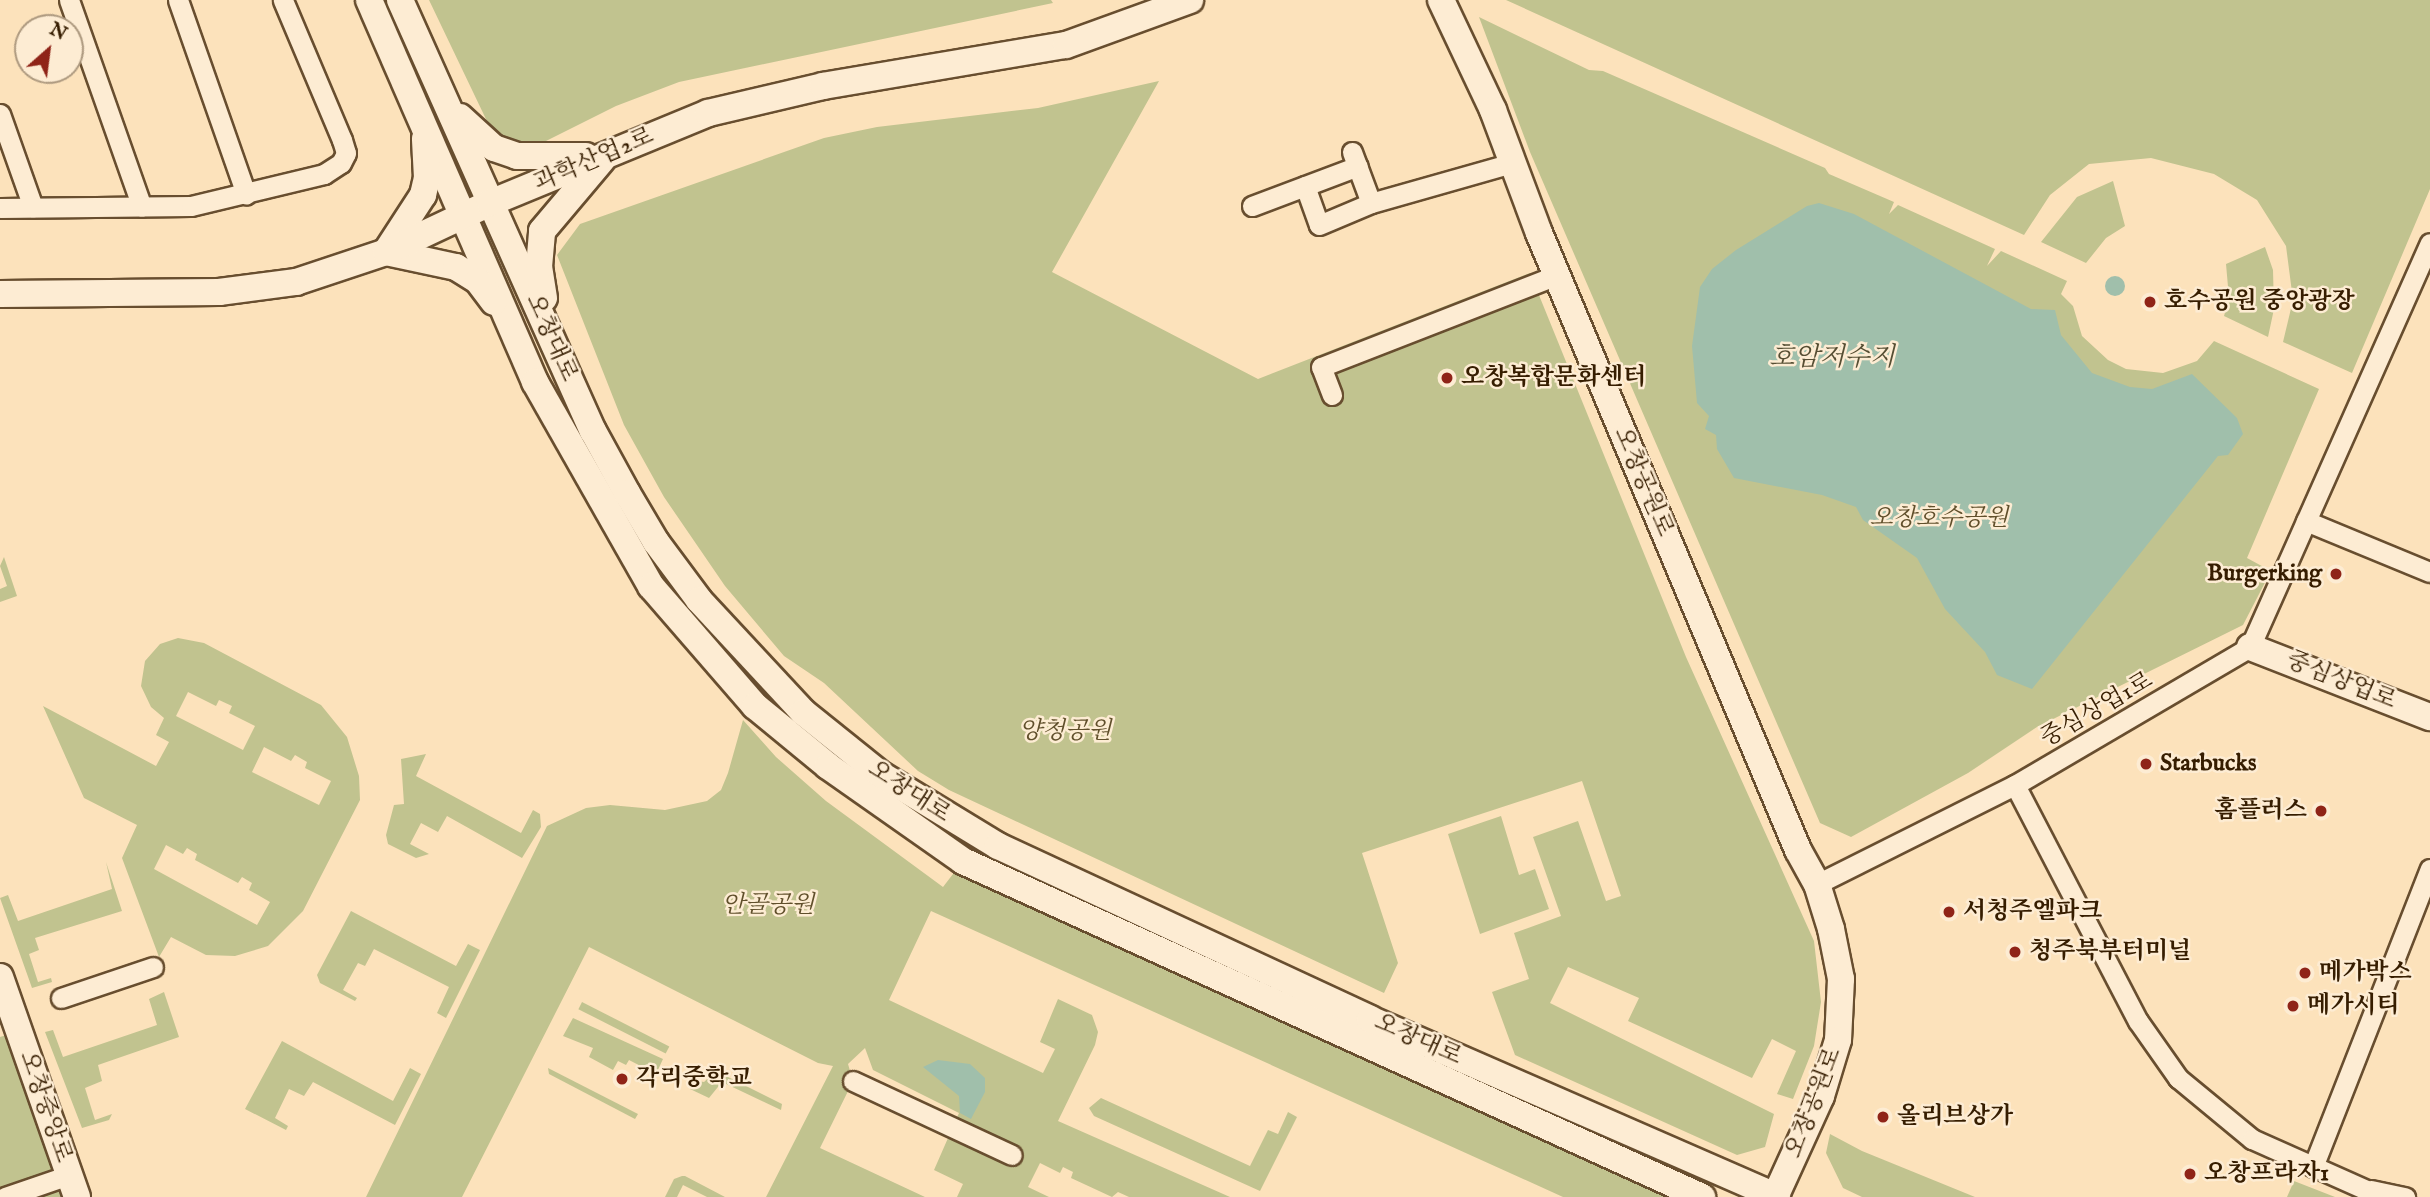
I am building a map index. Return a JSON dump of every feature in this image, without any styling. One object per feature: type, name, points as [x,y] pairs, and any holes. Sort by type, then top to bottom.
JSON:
[{"type":"main road","name":"오창대로","points":[[369,0],[465,215],[535,382],[651,586],[755,706],[828,766],[963,861],[1702,1197]]},
{"type":"main road","name":"오창대로","points":[[400,0],[450,105],[491,203],[599,441],[656,542],[751,660],[803,712],[880,774],[998,846],[1103,897],[1776,1197]]},
{"type":"main road","name":"과학산업2로","points":[[0,294],[259,290],[386,252],[491,203],[708,113],[822,86],[1066,45],[1190,0]]},
{"type":"main road","name":"오창공원로","points":[[1441,0],[1513,163],[1557,275],[1798,850],[1817,884],[1841,979],[1838,1040],[1821,1096],[1776,1197]]},
{"type":"main road","points":[[450,105],[494,149],[517,156],[608,154]]},
{"type":"main road","points":[[424,123],[427,178],[422,195],[386,252],[456,267],[478,281],[510,322]]},
{"type":"main road","points":[[551,338],[538,267],[542,231],[608,154]]},
{"type":"main road","name":"중심상업로","points":[[2250,647],[2430,717]]},
{"type":"main road","name":"오창중앙로","points":[[0,976],[73,1186]]},
{"type":"street","points":[[69,0],[142,207]]},
{"type":"street","points":[[178,0],[246,194]]},
{"type":"street","points":[[0,208],[191,206],[324,174],[341,163],[346,153],[283,0]]},
{"type":"street","points":[[0,114],[33,207]]},
{"type":"street","points":[[1252,206],[1305,186],[1355,159],[1371,203]]},
{"type":"street","points":[[1305,186],[1319,225],[1371,203],[1513,163]]},
{"type":"street","points":[[2250,647],[2430,243]]},
{"type":"street","points":[[1332,395],[1321,367],[1557,275]]},
{"type":"street","points":[[2306,521],[2430,571]]},
{"type":"street","name":"중심상업1로","points":[[2015,785],[2250,647]]},
{"type":"street","points":[[1817,884],[2015,785],[2138,1021],[2178,1078],[2214,1112],[2252,1139],[2376,1194],[2405,1197]]},
{"type":"street","points":[[2313,1167],[2430,869]]},
{"type":"street","points":[[61,998],[153,967]]},
{"type":"street","points":[[853,1081],[1012,1155]]},
{"type":"street","points":[[5,1197],[73,1186]]},
{"type":"green space","points":[[429,0],[1051,0],[1053,3],[679,82],[616,106],[532,148],[495,138]]},
{"type":"green space","points":[[1506,0],[2430,0],[2430,189],[2352,373],[2283,342],[2293,300],[2286,246],[2257,200],[2214,174],[2151,158],[2089,164],[2050,195],[2024,235]]},
{"type":"green space","name":"오창호수공원","points":[[1479,17],[1589,70],[1603,71],[1825,168],[1829,174],[1894,202],[1889,214],[1898,205],[1995,249],[1987,266],[2001,251],[2067,281],[2061,294],[2073,306],[2082,336],[2108,360],[2126,369],[2163,373],[2197,361],[2214,341],[2319,389],[2247,558],[2271,571],[2243,625],[2037,727],[1968,773],[1851,837],[1820,823],[1530,152]]},
{"type":"green space","name":"양청공원","points":[[1159,81],[1052,272],[1258,379],[1530,273],[1686,657],[1814,941],[1821,1002],[1814,1046],[1793,1099],[1777,1094],[1796,1051],[1772,1039],[1752,1078],[1628,1021],[1639,998],[1568,967],[1550,1003],[1774,1114],[1765,1147],[1737,1155],[1515,1055],[1492,992],[1529,979],[1514,933],[1561,916],[1533,837],[1578,821],[1606,901],[1621,896],[1582,781],[1362,853],[1398,963],[1384,993],[949,790],[918,771],[824,683],[784,656],[725,586],[664,497],[624,425],[557,255],[580,224],[824,138],[877,127],[1038,108]]},
{"type":"green space","points":[[2113,181],[2125,226],[2106,238],[2086,263],[2041,242],[2077,197]]},
{"type":"green space","points":[[2265,247],[2273,270],[2274,309],[2268,337],[2224,316],[2229,298],[2226,264]]},
{"type":"green space","points":[[4,557],[17,596],[0,602],[0,589],[7,586],[0,566]]},
{"type":"green space","points":[[178,638],[204,643],[321,705],[347,737],[359,776],[360,800],[303,911],[268,946],[235,956],[206,955],[171,937],[159,957],[122,858],[137,825],[84,798],[43,706],[156,766],[169,742],[156,735],[164,718],[151,707],[141,686],[145,661],[160,644]],"holes":[[[188,692],[216,706],[219,700],[232,706],[229,713],[255,726],[243,750],[176,716]],[[264,747],[291,761],[295,755],[307,762],[305,768],[331,781],[319,805],[252,772]],[[166,845],[183,854],[187,848],[197,854],[195,860],[238,883],[242,877],[252,883],[249,890],[270,902],[257,925],[154,869]]]},
{"type":"green space","name":"안골공원","points":[[743,720],[776,757],[826,801],[943,887],[963,861],[1702,1197],[1563,1197],[931,911],[889,1000],[1043,1073],[1055,1049],[1040,1042],[1058,999],[1092,1015],[1098,1032],[1095,1045],[1058,1121],[1230,1197],[1129,1197],[1118,1192],[1112,1197],[1071,1178],[1073,1172],[1063,1167],[1060,1173],[1040,1163],[1028,1187],[1049,1197],[957,1197],[963,1184],[934,1170],[959,1113],[873,1070],[865,1048],[848,1064],[853,1081],[820,1148],[925,1197],[766,1197],[833,1066],[818,1063],[589,947],[462,1197],[366,1197],[547,826],[586,808],[610,805],[665,810],[707,801],[721,790]]},
{"type":"green space","points":[[426,754],[416,776],[521,833],[533,810],[540,814],[541,827],[522,858],[447,816],[438,832],[421,823],[410,844],[429,854],[416,858],[388,844],[386,835],[394,805],[404,804],[401,759]]},
{"type":"green space","points":[[1501,816],[1519,875],[1535,869],[1549,909],[1480,934],[1448,834]]},
{"type":"green space","points":[[106,862],[122,911],[35,938],[39,950],[29,954],[38,982],[51,978],[52,982],[32,988],[0,898],[8,895],[18,921],[112,889]]},
{"type":"green space","points":[[351,911],[456,966],[468,944],[480,950],[446,1018],[437,1013],[449,987],[374,949],[365,966],[358,963],[343,990],[357,998],[355,1001],[320,983],[317,975]]},
{"type":"green space","points":[[164,992],[179,1037],[98,1065],[102,1081],[85,1088],[95,1120],[112,1114],[109,1120],[82,1128],[45,1032],[53,1030],[63,1057],[157,1025],[149,999]]},
{"type":"green space","points":[[582,1002],[669,1046],[666,1054],[578,1009]]},
{"type":"green space","points":[[573,1018],[663,1059],[656,1074],[629,1060],[626,1065],[618,1061],[613,1070],[589,1057],[593,1048],[563,1036]]},
{"type":"green space","points":[[19,1031],[77,1197],[0,1197],[0,1037]]},
{"type":"green space","points":[[282,1041],[393,1101],[410,1068],[421,1074],[395,1125],[313,1082],[304,1096],[289,1089],[275,1118],[288,1126],[286,1130],[245,1109]]},
{"type":"green space","points":[[548,1068],[638,1114],[635,1119],[549,1074]]},
{"type":"green space","points":[[716,1071],[782,1104],[781,1110],[722,1082],[709,1098],[690,1089],[693,1080],[704,1082]]},
{"type":"green space","points":[[1101,1098],[1250,1166],[1268,1130],[1278,1134],[1288,1112],[1297,1117],[1260,1191],[1094,1116],[1089,1108]]},
{"type":"green space","points":[[1830,1134],[1862,1151],[1975,1197],[1862,1197],[1843,1188],[1826,1153]]},
{"type":"green space","points":[[682,1176],[725,1197],[707,1197],[683,1185],[677,1197],[665,1197],[674,1179]]},
{"type":"green space","points":[[2294,1181],[2335,1197],[2287,1197]]},
{"type":"water","name":"호암저수지","points":[[1819,203],[1854,214],[2031,309],[2055,310],[2061,335],[2092,373],[2130,387],[2152,389],[2192,374],[2237,418],[2243,434],[2228,455],[2218,456],[2032,689],[1997,675],[1985,652],[1945,609],[1917,558],[1863,520],[1856,507],[1822,495],[1734,478],[1717,449],[1716,435],[1705,429],[1709,416],[1697,403],[1692,346],[1700,287],[1712,269],[1736,250],[1807,206]]},
{"type":"water","points":[[2115,276],[2122,279],[2125,286],[2122,293],[2115,296],[2108,293],[2105,286],[2108,279]]},
{"type":"water","points":[[938,1060],[970,1064],[985,1078],[985,1092],[971,1119],[960,1113],[959,1096],[923,1067]]},
{"type":"place","name":"호수공원 중앙광장","points":[[2150,302]]},
{"type":"place","name":"오창복합문화센터","points":[[1447,378]]},
{"type":"place","name":"Burgerking","points":[[2336,574]]},
{"type":"place","name":"Starbucks","points":[[2146,764]]},
{"type":"place","name":"홈플러스","points":[[2321,811]]},
{"type":"place","name":"서청주엘파크","points":[[1949,912]]},
{"type":"place","name":"청주북부터미널","points":[[2015,952]]},
{"type":"place","name":"메가박스","points":[[2305,973]]},
{"type":"place","name":"메가시티","points":[[2293,1006]]},
{"type":"place","name":"각리중학교","points":[[622,1079]]},
{"type":"place","name":"올리브상가","points":[[1883,1117]]},
{"type":"place","name":"오창프라자1","points":[[2190,1174]]}]
